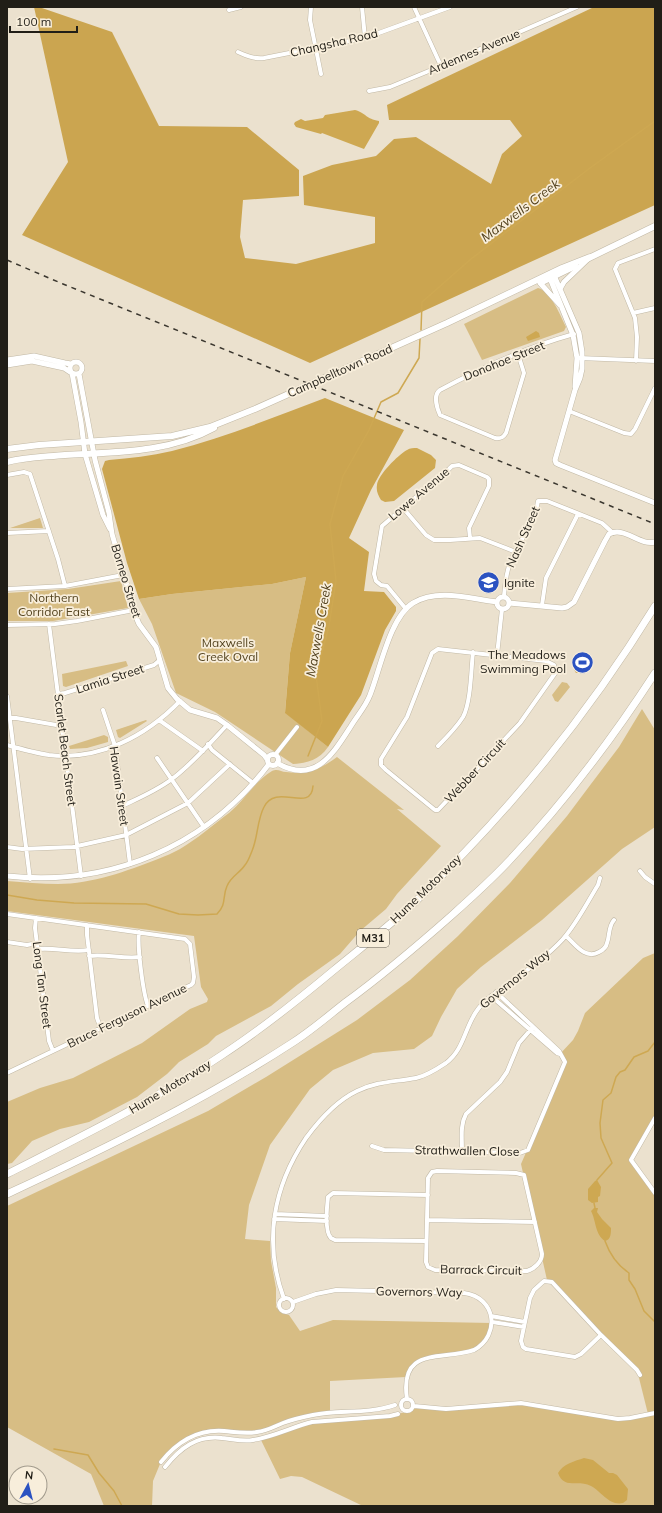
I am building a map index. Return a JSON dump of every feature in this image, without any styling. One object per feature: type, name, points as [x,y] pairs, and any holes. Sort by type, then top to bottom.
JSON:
[{"type":"highway","name":"Hume Motorway","points":[[7,1174],[139,1106],[222,1056],[272,1021],[417,900],[492,823],[563,740],[603,686],[655,606]]},
{"type":"highway","name":"Hume Motorway","points":[[7,1194],[62,1169],[182,1109],[293,1042],[378,979],[434,931],[505,865],[545,821],[580,778],[634,706],[655,673]]},
{"type":"main road","name":"Campbelltown Road","points":[[7,462],[31,458],[138,450],[169,445],[192,438],[552,275],[655,226]]},
{"type":"main road","name":"Campbelltown Road","points":[[447,323],[480,312],[540,283],[552,275]]},
{"type":"main road","name":"Campbelltown Road","points":[[7,449],[40,445],[172,436],[210,427],[234,418]]},
{"type":"street","points":[[229,10],[241,7]]},
{"type":"street","points":[[311,7],[310,20],[321,74]]},
{"type":"street","points":[[362,7],[365,38]]},
{"type":"street","points":[[414,7],[441,66]]},
{"type":"street","name":"Changsha Road","points":[[238,52],[256,59],[365,38],[450,7]]},
{"type":"street","name":"Ardennes Avenue","points":[[369,91],[390,87],[577,7]]},
{"type":"street","points":[[636,361],[637,331],[633,313],[615,269],[618,263],[655,249]]},
{"type":"street","points":[[560,288],[564,282],[590,257]]},
{"type":"street","points":[[552,275],[560,288],[576,334],[579,358],[575,390],[555,456],[556,463],[655,504]]},
{"type":"street","points":[[552,275],[562,307],[576,334]]},
{"type":"street","points":[[540,283],[562,307]]},
{"type":"street","points":[[633,313],[655,308]]},
{"type":"street","name":"Donohoe Street","points":[[518,354],[524,373],[506,434],[503,437],[499,439],[495,438],[442,417],[439,413],[436,397],[437,392],[440,390],[482,368],[518,354],[576,334]]},
{"type":"street","points":[[7,360],[34,356],[71,364],[78,362],[81,364],[82,371],[79,374],[64,368],[32,361],[7,365]]},
{"type":"street","points":[[579,358],[655,361]]},
{"type":"street","points":[[71,364],[69,368],[71,372]]},
{"type":"street","name":"Borneo Street","points":[[71,372],[81,422],[85,454],[103,514],[112,534],[139,624],[156,647],[168,688],[190,710],[217,718],[227,725],[264,755],[268,762]]},
{"type":"street","name":"Borneo Street","points":[[79,374],[94,454],[109,513],[112,534]]},
{"type":"street","points":[[569,411],[624,433],[631,434],[655,388]]},
{"type":"street","name":"Lowe Avenue","points":[[406,609],[387,586],[381,585],[376,581],[374,574],[382,526],[452,466],[460,465],[487,477],[489,480],[489,486],[469,528],[470,538]]},
{"type":"street","points":[[7,475],[24,472],[30,474],[65,586]]},
{"type":"street","name":"Nash Street","points":[[504,596],[508,570],[532,520],[538,501],[547,501],[578,514]]},
{"type":"street","points":[[403,508],[426,535],[434,540],[480,538],[516,552]]},
{"type":"street","points":[[542,605],[546,578],[578,514],[602,523],[612,533],[623,534],[650,543],[655,542]]},
{"type":"street","points":[[7,533],[49,531]]},
{"type":"street","points":[[509,602],[562,608],[567,607],[574,602],[608,535],[612,533]]},
{"type":"street","points":[[7,589],[65,586],[124,575]]},
{"type":"street","points":[[268,762],[274,765],[277,763],[288,768],[306,770],[318,765],[330,757],[369,697],[396,622],[406,609],[422,598],[432,596],[447,595],[497,602]]},
{"type":"street","points":[[497,602],[504,596],[508,598],[509,602],[507,608],[502,609]]},
{"type":"street","points":[[497,602],[499,607],[502,609],[497,655]]},
{"type":"street","points":[[7,625],[49,624],[77,621],[134,610]]},
{"type":"street","name":"Scarlet Beach Street","points":[[49,624],[81,876]]},
{"type":"street","name":"Webber Circuit","points":[[438,649],[497,655],[546,661],[554,665],[556,672],[520,723],[438,810],[435,810],[386,770],[381,765],[381,759],[407,717],[432,653],[438,649]]},
{"type":"street","points":[[438,746],[459,723],[465,712],[468,702],[473,652]]},
{"type":"street","name":"Lamia Street","points":[[58,694],[154,665],[160,660]]},
{"type":"street","points":[[7,696],[30,879]]},
{"type":"street","points":[[7,745],[39,753],[66,756],[90,753],[115,746],[140,734],[159,720],[180,701]]},
{"type":"street","name":"Hawain Street","points":[[103,710],[115,746],[130,864]]},
{"type":"street","points":[[9,715],[16,718],[62,726]]},
{"type":"street","points":[[159,720],[203,751]]},
{"type":"street","points":[[122,806],[152,792],[172,779],[203,751],[227,725]]},
{"type":"street","points":[[7,876],[30,879],[81,876],[130,864],[170,848],[204,827],[220,815],[253,783],[268,762],[270,756],[275,755],[297,727]]},
{"type":"street","points":[[208,744],[212,750],[253,783]]},
{"type":"street","points":[[275,755],[278,758],[277,763]]},
{"type":"street","points":[[157,758],[204,827]]},
{"type":"street","points":[[7,847],[27,849],[77,847],[126,835],[188,803],[230,764]]},
{"type":"street","points":[[640,871],[645,877],[655,884]]},
{"type":"street","name":"Governors Way","points":[[284,1299],[276,1270],[273,1247],[274,1219],[280,1189],[291,1162],[309,1134],[323,1116],[342,1100],[368,1086],[382,1082],[424,1076],[446,1063],[459,1050],[473,1016],[486,1000],[551,951],[566,936],[598,885],[600,878]]},
{"type":"street","name":"Bruce Ferguson Avenue","points":[[7,914],[185,939],[189,942],[194,977],[191,985],[7,1073]]},
{"type":"street","name":"Long Tan Street","points":[[36,918],[35,928],[49,1041],[53,1051]]},
{"type":"street","points":[[566,936],[583,952],[590,955],[596,954],[603,950],[606,946],[610,925],[614,920]]},
{"type":"street","points":[[87,925],[89,956],[97,1018],[101,1028]]},
{"type":"street","points":[[139,932],[140,958],[145,997],[148,1006]]},
{"type":"street","points":[[7,942],[27,945],[37,943]]},
{"type":"street","points":[[38,949],[50,948],[76,952],[89,950]]},
{"type":"street","points":[[89,956],[103,955],[140,958]]},
{"type":"street","points":[[496,992],[532,1029]]},
{"type":"street","points":[[491,996],[532,1029]]},
{"type":"street","points":[[462,1150],[462,1126],[464,1118],[500,1082],[507,1072],[519,1043],[532,1029]]},
{"type":"street","name":"Strathwallen Close","points":[[372,1146],[384,1150],[521,1152],[528,1150],[564,1066],[564,1058],[532,1029]]},
{"type":"street","points":[[655,1118],[631,1160],[655,1192]]},
{"type":"street","name":"Barrack Circuit","points":[[433,1172],[521,1173],[526,1177],[542,1258],[533,1269],[527,1271],[432,1269],[428,1267],[426,1263],[426,1242],[428,1194],[428,1177],[433,1172]]},
{"type":"street","points":[[426,1242],[334,1240],[328,1236],[327,1219],[328,1197],[333,1193],[428,1194]]},
{"type":"street","points":[[275,1214],[327,1219]]},
{"type":"street","points":[[274,1219],[327,1219]]},
{"type":"street","points":[[427,1220],[535,1222]]},
{"type":"street","points":[[601,1335],[581,1354],[571,1357],[526,1349],[522,1344],[524,1324],[531,1294],[544,1281],[552,1282],[601,1335],[637,1370],[640,1375]]},
{"type":"street","name":"Governors Way","points":[[292,1302],[316,1294],[336,1290],[464,1293],[472,1294],[481,1300],[489,1309],[492,1322]]},
{"type":"street","points":[[284,1299],[290,1299],[292,1302],[293,1307],[287,1312],[283,1311],[279,1305],[284,1299]]},
{"type":"street","points":[[491,1316],[524,1324]]},
{"type":"street","points":[[407,1399],[405,1384],[411,1367],[416,1363],[432,1357],[474,1350],[487,1338],[492,1322],[524,1324]]},
{"type":"street","points":[[407,1399],[412,1401],[414,1406]]},
{"type":"street","points":[[407,1399],[402,1403],[403,1410],[412,1410],[414,1406]]},
{"type":"street","points":[[414,1406],[446,1408],[522,1403],[618,1419],[655,1413]]},
{"type":"street","points":[[161,1462],[180,1443],[203,1432],[213,1430],[236,1433],[258,1432],[284,1422],[310,1416],[380,1409],[395,1405]]},
{"type":"street","points":[[165,1467],[186,1445],[201,1439],[220,1438],[244,1441],[252,1440],[271,1436],[312,1422],[398,1414]]},
{"type":"green space","points":[[538,288],[543,290],[555,304],[566,327],[564,331],[482,360],[464,324]]},
{"type":"green space","points":[[40,518],[43,528],[10,528]]},
{"type":"green space","name":"Maxwells Creek Oval","points":[[306,577],[290,653],[285,712],[328,747],[321,755],[313,760],[293,764],[215,712],[176,693],[152,624],[139,599],[172,594],[272,584]]},
{"type":"green space","name":"Northern Corridor East","points":[[121,581],[128,608],[53,621],[7,621],[7,593],[68,589]]},
{"type":"green space","points":[[126,661],[128,666],[66,687],[63,686],[62,674]]},
{"type":"green space","points":[[562,682],[567,683],[570,687],[558,702],[555,701],[552,695]]},
{"type":"green space","points":[[642,709],[655,730],[655,827],[622,849],[542,920],[481,967],[457,989],[432,1036],[414,1049],[373,1053],[333,1070],[310,1089],[270,1145],[249,1205],[245,1239],[270,1241],[271,1261],[276,1288],[276,1307],[282,1313],[289,1315],[300,1331],[333,1320],[492,1323],[487,1339],[474,1350],[432,1357],[411,1367],[406,1377],[330,1381],[330,1411],[294,1420],[261,1431],[213,1430],[188,1438],[160,1464],[153,1481],[152,1506],[104,1506],[91,1474],[7,1427],[7,1206],[208,1111],[266,1077],[357,1020],[410,980],[458,936],[510,883],[567,816],[619,747]]},
{"type":"green space","points":[[146,720],[147,721],[120,738],[118,737],[116,730]]},
{"type":"green space","points":[[104,735],[108,737],[108,742],[87,748],[70,749],[69,746]]},
{"type":"green space","points":[[337,757],[404,810],[397,809],[441,846],[397,894],[386,909],[360,931],[340,954],[298,984],[271,1006],[216,1036],[208,1044],[179,1062],[167,1074],[137,1097],[89,1122],[60,1129],[32,1141],[12,1163],[7,1164],[7,1102],[40,1088],[73,1078],[142,1043],[190,1009],[207,1002],[208,999],[201,987],[194,936],[7,911],[7,881],[45,884],[84,882],[109,876],[146,864],[166,856],[199,836],[229,813],[260,780],[272,771],[278,770],[293,773],[307,772],[325,765]]},
{"type":"green space","points":[[655,953],[655,1118],[631,1159],[655,1193],[655,1506],[363,1506],[302,1477],[291,1476],[280,1479],[260,1438],[316,1421],[388,1416],[411,1411],[413,1406],[434,1409],[522,1403],[617,1419],[648,1414],[637,1370],[552,1282],[547,1280],[521,1164],[565,1063],[560,1054],[573,1040],[585,1013],[643,958]]},
{"type":"shaded area","points":[[34,7],[39,7],[112,32],[159,126],[247,127],[299,170],[299,196],[243,200],[240,237],[245,258],[296,264],[375,243],[375,217],[304,205],[303,176],[332,165],[376,156],[394,139],[416,137],[491,184],[502,154],[522,136],[510,120],[389,120],[387,105],[594,7],[655,7],[655,205],[310,363],[22,235],[68,162]]},
{"type":"shaded area","points":[[355,110],[371,119],[379,121],[364,149],[322,133],[296,127],[294,124],[301,119],[305,121],[323,118],[325,115]]},
{"type":"shaded area","points":[[536,331],[539,333],[540,337],[528,341],[526,337]]},
{"type":"shaded area","points":[[325,398],[404,430],[371,490],[349,538],[369,552],[364,591],[384,592],[396,607],[396,611],[385,630],[361,695],[328,747],[285,713],[290,653],[306,577],[272,584],[172,594],[139,599],[127,563],[102,469],[105,461],[156,454],[191,446],[249,427]]},
{"type":"shaded area","points":[[417,448],[431,455],[436,460],[435,468],[394,501],[385,502],[381,500],[377,487],[381,476],[403,453],[409,449]]},
{"type":"shaded area","name":"The Meadows Swimming Pool","points":[[585,657],[587,658],[579,669],[581,670],[579,673],[576,673],[573,668],[575,666],[577,667]]},
{"type":"shaded area","points":[[597,1180],[601,1187],[600,1196],[598,1197],[598,1202],[592,1203],[588,1200],[588,1189]]},
{"type":"shaded area","points":[[594,1208],[598,1208],[597,1212],[611,1228],[610,1236],[605,1241],[597,1231],[591,1211]]},
{"type":"shaded area","points":[[584,1458],[593,1460],[609,1473],[617,1475],[628,1489],[627,1500],[623,1503],[610,1501],[591,1486],[581,1483],[568,1483],[561,1478],[558,1473],[563,1467]]},
{"type":"waterway","name":"Maxwells Creek","points":[[421,330],[422,302],[471,259],[590,168],[655,121]]},
{"type":"waterway","name":"Maxwells Creek","points":[[308,756],[322,721],[316,675],[329,626],[336,581],[330,524],[343,476],[369,430],[381,402],[398,393],[419,358],[420,339]]},
{"type":"waterway","points":[[7,895],[37,900],[74,903],[146,904],[179,914],[217,914],[222,907],[229,883],[249,859],[254,846],[260,817],[269,800],[276,797],[306,798],[311,794],[313,786]]},
{"type":"waterway","points":[[597,1180],[612,1163],[601,1138],[600,1123],[603,1100],[611,1093],[616,1077],[620,1072],[625,1070],[634,1057],[648,1051],[655,1042]]},
{"type":"waterway","points":[[594,1203],[595,1208]]},
{"type":"waterway","points":[[605,1241],[614,1259],[629,1273],[629,1280],[635,1289],[644,1311],[655,1322]]},
{"type":"waterway","points":[[54,1449],[88,1455],[99,1473],[114,1491],[122,1506]]},
{"type":"railway","points":[[7,260],[655,524]]},
{"type":"place","name":"Ignite","points":[[488,583]]},
{"type":"place","name":"The Meadows Swimming Pool","points":[[582,662]]}]
